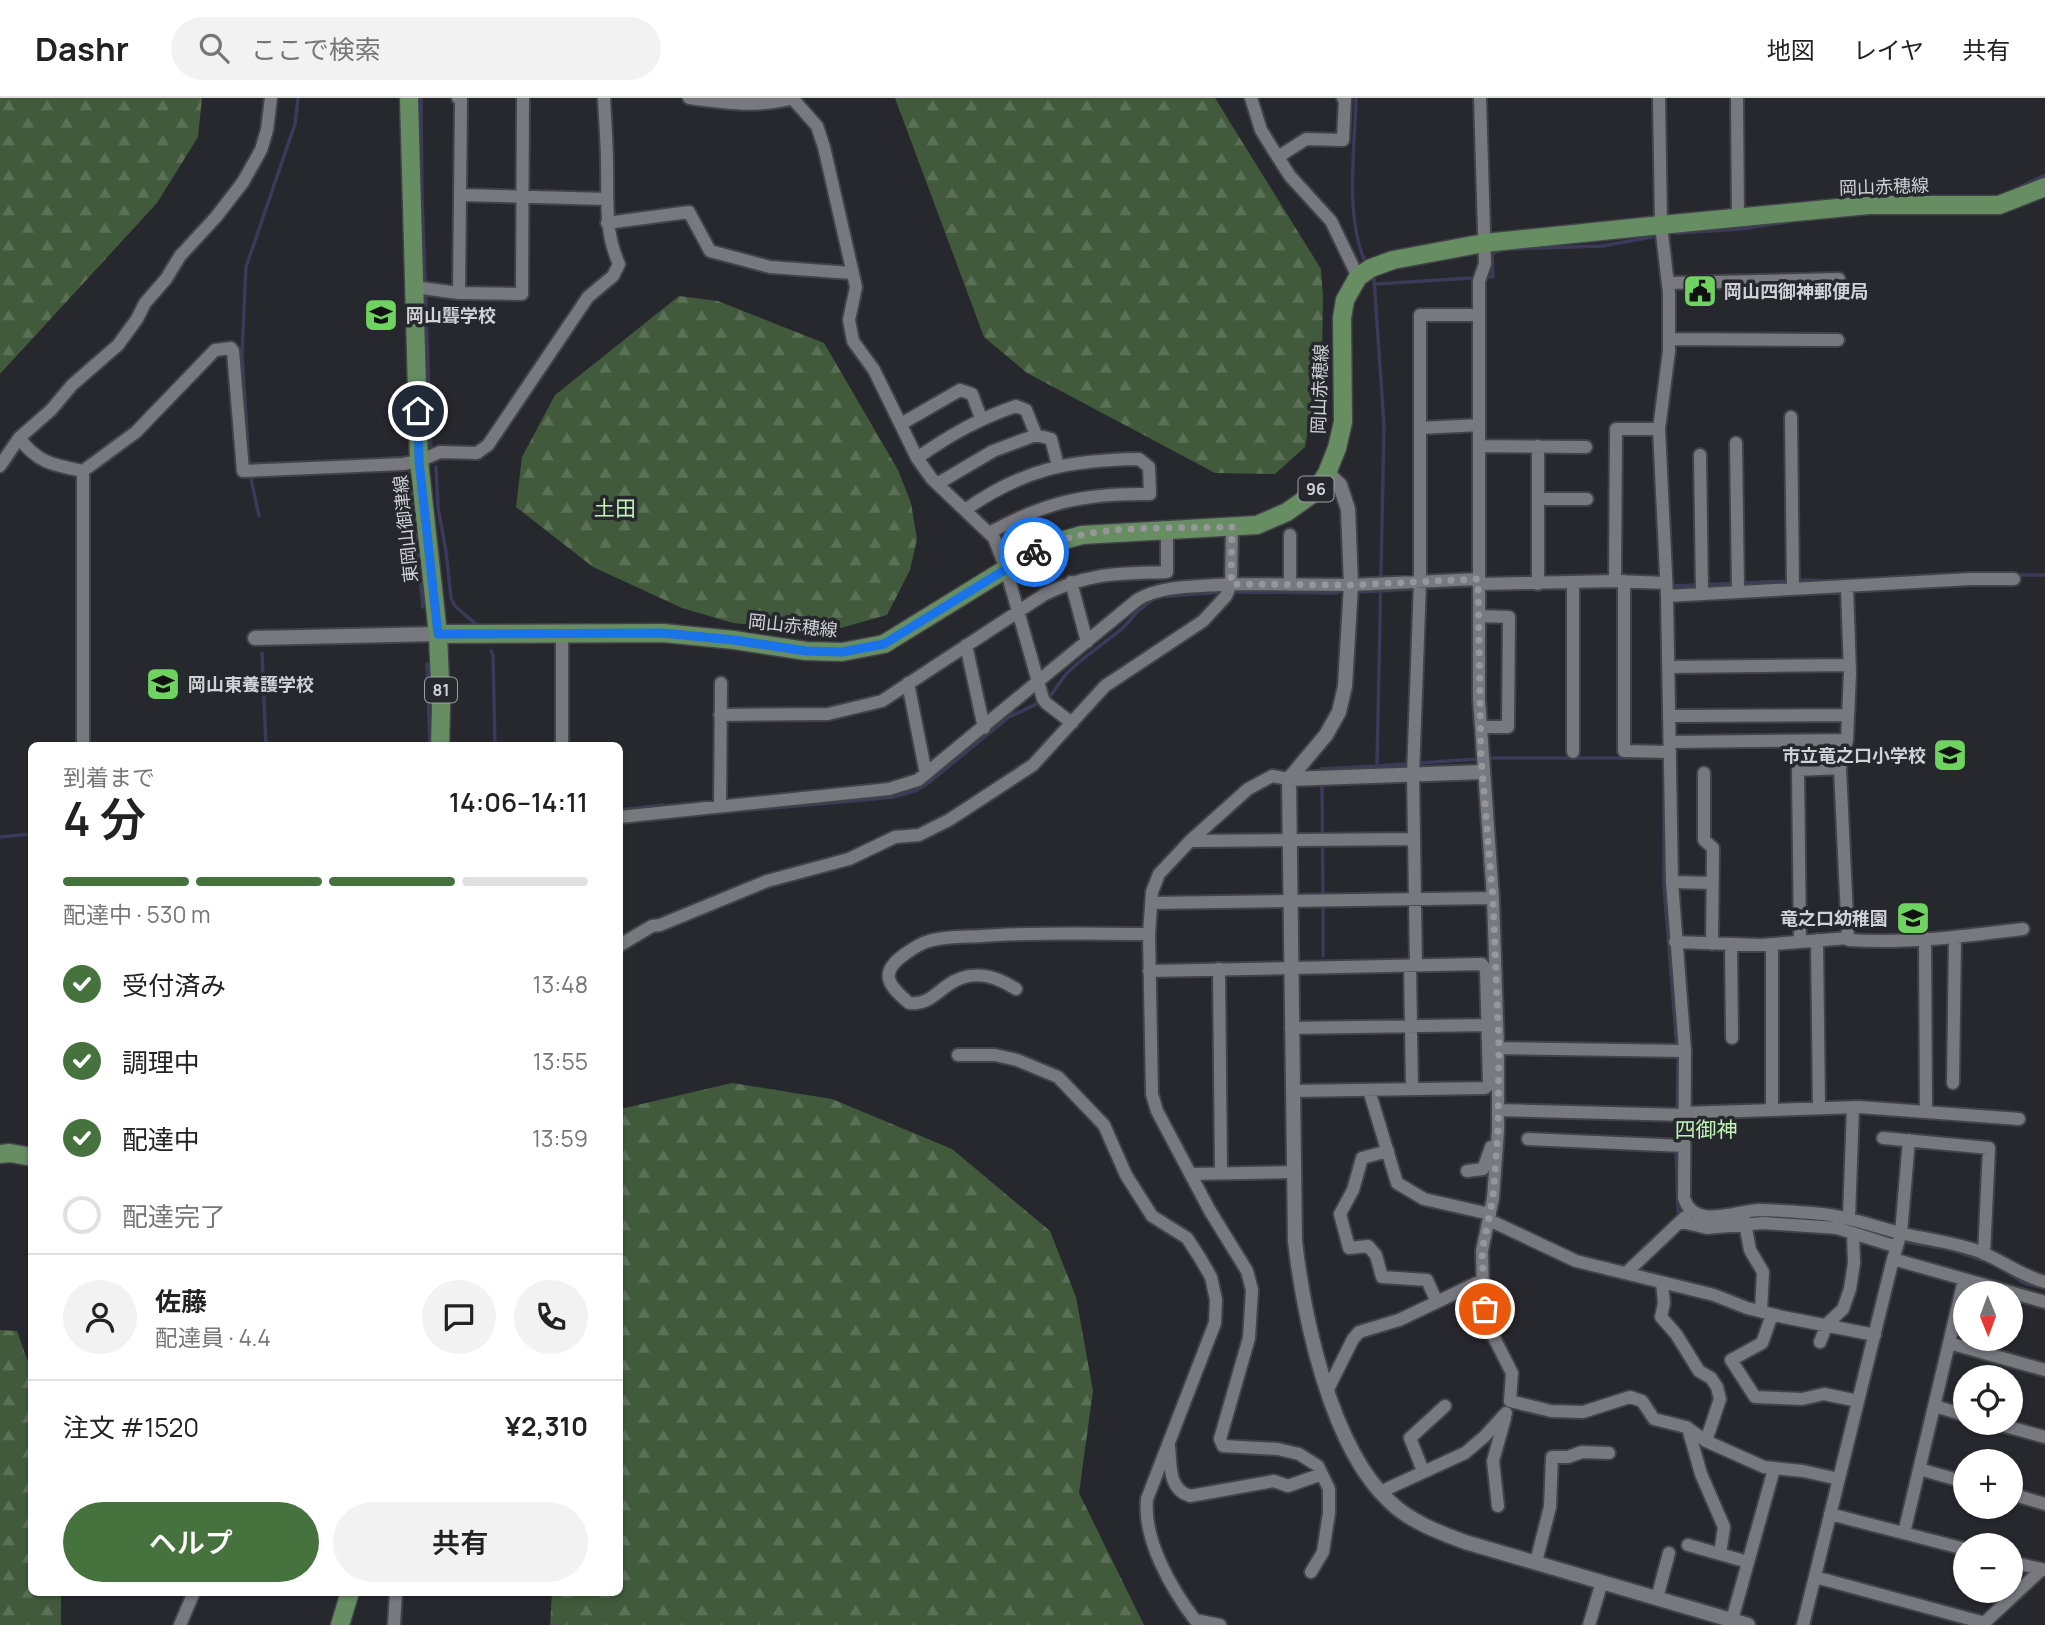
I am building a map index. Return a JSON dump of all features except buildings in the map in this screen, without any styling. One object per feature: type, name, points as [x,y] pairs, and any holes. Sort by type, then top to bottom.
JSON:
[{"type":"main road","name":"東岡山御津線","points":[[409,98],[421,288],[419,461],[438,634],[440,742]]},
{"type":"main road","name":"岡山赤穂線","points":[[438,634],[663,633],[806,651],[842,652],[884,644],[1043,546],[1082,535],[1257,525],[1287,512],[1315,492],[1327,473],[1337,448],[1343,422],[1342,318],[1345,300],[1358,277],[1371,268],[1394,260],[1483,243],[1661,225],[1869,205],[1999,205],[2045,187]]},
{"type":"main road","points":[[0,1154],[28,1156]]},
{"type":"main road","points":[[340,1625],[349,1596]]},
{"type":"street","points":[[0,466],[19,438],[51,410],[72,385],[118,345],[180,256],[243,182],[261,150],[267,130],[271,98]]},
{"type":"street","points":[[458,98],[461,101],[459,293]]},
{"type":"street","points":[[421,288],[459,293],[522,294],[523,98]]},
{"type":"street","points":[[19,438],[36,457],[48,464],[83,471],[136,432],[215,350],[228,347],[233,351],[243,471],[380,465],[419,461],[440,452],[477,453],[488,445],[588,297],[613,276],[619,264],[613,251],[607,223],[604,98]]},
{"type":"street","points":[[689,98],[761,104],[793,98],[817,126],[856,288],[849,320],[853,341],[874,370],[917,458],[937,484],[994,538],[1006,569],[1044,701],[1072,723]]},
{"type":"street","points":[[1251,98],[1261,130],[1290,176],[1331,221],[1358,277]]},
{"type":"street","points":[[1278,157],[1306,139],[1343,140],[1343,98]]},
{"type":"street","points":[[1480,98],[1485,264],[1479,281],[1478,582],[1482,764],[1493,898],[1499,1048],[1498,1131],[1489,1217],[1482,1251],[1488,1324],[1512,1373],[1508,1407],[1493,1461],[1498,1506]]},
{"type":"street","points":[[1659,98],[1661,225],[1668,283],[1669,339],[1659,429],[1666,589],[1672,882],[1680,1051],[1678,1146],[1686,1216]]},
{"type":"street","points":[[1737,98],[1738,219]]},
{"type":"street","points":[[460,195],[606,199]]},
{"type":"street","points":[[607,223],[689,212],[710,251],[771,267],[851,273]]},
{"type":"street","points":[[1668,283],[1839,279]]},
{"type":"street","points":[[1412,1089],[1415,900],[1413,767],[1420,586],[1420,315],[1479,315]]},
{"type":"street","points":[[1669,339],[1838,340]]},
{"type":"street","points":[[901,424],[960,390],[972,394],[981,418]]},
{"type":"street","points":[[917,458],[981,418],[1016,406],[1026,411],[1036,435]]},
{"type":"street","points":[[1791,417],[1793,583]]},
{"type":"street","points":[[1420,428],[1479,425]]},
{"type":"street","points":[[1659,429],[1616,429],[1623,751],[1847,740]]},
{"type":"street","points":[[937,484],[993,451],[1036,435],[1051,439],[1058,466]]},
{"type":"street","points":[[1737,443],[1738,586]]},
{"type":"street","points":[[1479,446],[1586,447]]},
{"type":"street","points":[[1538,446],[1538,584]]},
{"type":"street","points":[[1700,455],[1702,589]]},
{"type":"street","points":[[965,510],[988,494],[1023,476],[1058,466],[1098,459],[1139,458],[1149,467],[1150,494],[1093,496],[1054,504],[1020,516],[989,533]]},
{"type":"street","points":[[83,471],[83,742]]},
{"type":"street","points":[[1327,473],[1340,485],[1348,509],[1351,585],[1345,686],[1339,712],[1326,735],[1289,779],[1295,1241],[1299,1279],[1328,1391],[1354,1455],[1380,1492],[1391,1504],[1429,1528],[1465,1542],[1748,1625]]},
{"type":"street","points":[[1538,499],[1587,499]]},
{"type":"street","points":[[623,943],[652,926],[767,881],[849,859],[895,837],[919,835],[949,820],[1033,765],[1105,686],[1203,621],[1229,590],[1232,527]]},
{"type":"street","points":[[720,715],[828,714],[858,709],[882,701],[1045,594],[1071,582],[1097,575],[1167,572],[1167,529]]},
{"type":"street","points":[[1290,535],[1290,585]]},
{"type":"street","points":[[623,817],[889,789],[918,780],[1137,600],[1149,593],[1163,590],[1229,590],[1290,585],[1420,586],[1478,582],[1538,584],[1620,581],[1666,589],[1702,589],[1793,583],[1847,587],[2014,579]]},
{"type":"street","points":[[1071,582],[1087,642]]},
{"type":"street","points":[[1573,583],[1573,752]]},
{"type":"street","points":[[1847,587],[1850,665],[1847,740],[1840,768],[1848,938]]},
{"type":"street","points":[[1479,616],[1509,617],[1508,727],[1481,727]]},
{"type":"street","points":[[562,633],[562,742]]},
{"type":"street","points":[[256,638],[438,634]]},
{"type":"street","points":[[966,645],[984,728]]},
{"type":"street","points":[[1668,667],[1850,665]]},
{"type":"street","points":[[720,683],[720,806]]},
{"type":"street","points":[[908,683],[926,775]]},
{"type":"street","points":[[1669,716],[1848,715]]},
{"type":"street","points":[[1311,1572],[1323,1552],[1327,1535],[1329,1489],[1318,1466],[1299,1454],[1278,1449],[1223,1446],[1220,1439],[1250,1338],[1252,1290],[1247,1270],[1210,1211],[1157,1111],[1153,1094],[1149,971],[1152,892],[1159,874],[1190,841],[1248,789],[1272,776],[1289,779],[1413,767],[1482,764]]},
{"type":"street","points":[[1800,942],[1798,770],[1840,768]]},
{"type":"street","points":[[1704,773],[1704,840],[1713,848],[1712,944]]},
{"type":"street","points":[[1190,841],[1414,839]]},
{"type":"street","points":[[1672,882],[1712,883]]},
{"type":"street","points":[[1151,902],[1493,898]]},
{"type":"street","points":[[1675,942],[1731,945],[1848,938],[1860,941],[1955,937],[2023,929]]},
{"type":"street","points":[[1016,989],[991,976],[963,976],[926,1002],[909,1003],[890,982],[888,972],[892,963],[908,952],[927,941],[946,938],[1006,934],[1149,934]]},
{"type":"street","points":[[1952,1083],[1955,937]]},
{"type":"street","points":[[1925,938],[1926,1112]]},
{"type":"street","points":[[1818,940],[1819,1108]]},
{"type":"street","points":[[1772,944],[1772,1110]]},
{"type":"street","points":[[1731,945],[1732,1038]]},
{"type":"street","points":[[1149,971],[1482,964],[1486,970],[1489,1084],[1485,1088],[1292,1091]]},
{"type":"street","points":[[1219,969],[1221,1173]]},
{"type":"street","points":[[1291,1028],[1487,1026]]},
{"type":"street","points":[[1499,1048],[1680,1051]]},
{"type":"street","points":[[958,1055],[995,1055],[1017,1060],[1058,1077],[1104,1125],[1126,1175],[1152,1216],[1187,1238],[1211,1277],[1216,1300],[1215,1322],[1147,1499],[1145,1518],[1151,1539],[1180,1597],[1195,1620],[1220,1625]]},
{"type":"street","points":[[1368,1090],[1397,1183],[1424,1199],[1489,1217],[1547,1249],[1576,1261],[1713,1295],[1767,1313],[1875,1335]]},
{"type":"street","points":[[1498,1110],[1680,1115],[1853,1107],[2019,1119]]},
{"type":"street","points":[[1849,1218],[1853,1107]]},
{"type":"street","points":[[1466,1171],[1483,1170],[1498,1131]]},
{"type":"street","points":[[1883,1138],[1989,1148],[1984,1254]]},
{"type":"street","points":[[1528,1139],[1678,1146]]},
{"type":"street","points":[[1803,1625],[1901,1233],[1909,1140]]},
{"type":"street","points":[[1388,1151],[1362,1158],[1353,1190],[1340,1214],[1349,1248],[1368,1246],[1376,1255],[1382,1277],[1427,1280],[1437,1302]]},
{"type":"street","points":[[1192,1174],[1293,1172]]},
{"type":"street","points":[[1686,1216],[1707,1228],[1744,1218],[1759,1210],[1840,1215],[1901,1233],[1961,1245],[2025,1276],[2045,1282]]},
{"type":"street","points":[[1627,1272],[1686,1216]]},
{"type":"street","points":[[1744,1218],[1763,1223],[1837,1228],[1964,1280],[2045,1302]]},
{"type":"street","points":[[1744,1218],[1749,1250],[1763,1272],[1767,1313],[1762,1343],[1731,1360],[1755,1397],[1802,1399],[1824,1394],[1858,1401]]},
{"type":"street","points":[[1820,1342],[1827,1324],[1843,1309],[1850,1289],[1854,1263],[1853,1234]]},
{"type":"street","points":[[1328,1391],[1359,1332],[1399,1320],[1483,1280]]},
{"type":"street","points":[[1904,1532],[1964,1280]]},
{"type":"street","points":[[1662,1283],[1664,1303],[1661,1317],[1676,1334],[1699,1371],[1711,1378],[1717,1387],[1720,1399],[1706,1441]]},
{"type":"street","points":[[1949,1343],[2045,1370]]},
{"type":"street","points":[[1508,1407],[1583,1412],[1630,1397],[1642,1401],[1654,1419],[1688,1429],[1706,1441],[1764,1468],[1803,1471],[1839,1479]]},
{"type":"street","points":[[1423,1471],[1410,1438],[1446,1406]]},
{"type":"street","points":[[1934,1406],[1953,1412]]},
{"type":"street","points":[[1380,1492],[1465,1453],[1485,1436],[1508,1407]]},
{"type":"street","points":[[1688,1429],[1702,1474],[1724,1527],[1720,1554]]},
{"type":"street","points":[[2023,1431],[2045,1437]]},
{"type":"street","points":[[1169,1443],[1172,1481],[1180,1493],[1190,1496],[1274,1481],[1288,1486],[1322,1475]]},
{"type":"street","points":[[1536,1562],[1550,1507],[1552,1457],[1569,1458],[1582,1452],[1609,1452]]},
{"type":"street","points":[[1732,1620],[1774,1469]]},
{"type":"street","points":[[1919,1469],[1953,1479]]},
{"type":"street","points":[[2023,1498],[2045,1504]]},
{"type":"street","points":[[1830,1514],[1953,1546]]},
{"type":"street","points":[[1688,1545],[1748,1562]]},
{"type":"street","points":[[1657,1598],[1669,1553]]},
{"type":"street","points":[[2023,1565],[2043,1570]]},
{"type":"street","points":[[1815,1577],[1983,1624],[2043,1570]]},
{"type":"street","points":[[1589,1625],[1602,1582]]},
{"type":"street","points":[[180,1625],[192,1596]]},
{"type":"street","points":[[394,1625],[396,1596]]},
{"type":"green space","points":[[0,98],[202,98],[198,137],[157,203],[0,374]]},
{"type":"green space","points":[[895,98],[1215,98],[1321,269],[1322,356],[1305,447],[1275,474],[1215,473],[1027,373],[984,337]]},
{"type":"green space","points":[[679,296],[718,301],[824,343],[898,470],[911,503],[917,539],[910,570],[887,615],[826,632],[733,623],[682,608],[593,567],[516,507],[522,457],[555,395]]},
{"type":"green space","points":[[732,1083],[832,1099],[952,1149],[1050,1231],[1076,1297],[1093,1391],[1079,1493],[1144,1625],[550,1625],[552,1596],[623,1596],[623,1108]]},
{"type":"green space","points":[[0,1330],[17,1331],[28,1362],[28,1596],[61,1596],[61,1625],[0,1625]]},
{"type":"waterway","points":[[287,463],[249,464],[242,354],[246,267],[295,124],[298,98]]},
{"type":"waterway","points":[[421,98],[431,449]]},
{"type":"waterway","points":[[1356,98],[1353,201],[1358,241],[1364,259]]},
{"type":"waterway","points":[[2009,192],[2045,175]]},
{"type":"waterway","points":[[1843,198],[1855,198]]},
{"type":"waterway","points":[[1677,233],[1741,229],[1787,222]]},
{"type":"waterway","points":[[1512,249],[1602,246],[1652,237]]},
{"type":"waterway","points":[[1485,277],[1493,277],[1492,254],[1501,250]]},
{"type":"waterway","points":[[1376,284],[1471,278]]},
{"type":"waterway","points":[[1374,279],[1384,425],[1377,766],[1491,758],[1664,758],[1664,885],[1678,1061],[1677,1111]]},
{"type":"waterway","points":[[382,459],[407,457]]},
{"type":"waterway","points":[[436,467],[438,507],[451,598],[455,606],[478,626]]},
{"type":"waterway","points":[[409,471],[423,607]]},
{"type":"waterway","points":[[250,474],[259,516]]},
{"type":"waterway","points":[[77,519],[78,479]]},
{"type":"waterway","points":[[1872,579],[1980,573]]},
{"type":"waterway","points":[[2016,575],[2045,575]]},
{"type":"waterway","points":[[1673,586],[1830,581]]},
{"type":"waterway","points":[[1362,592],[1469,586]]},
{"type":"waterway","points":[[1048,699],[1066,674],[1123,628],[1156,597],[1223,592]]},
{"type":"waterway","points":[[1230,592],[1337,593]]},
{"type":"waterway","points":[[491,651],[495,742]]},
{"type":"waterway","points":[[262,653],[266,742]]},
{"type":"waterway","points":[[427,664],[430,742]]},
{"type":"waterway","points":[[715,813],[893,797],[917,790],[1009,717],[1041,702]]},
{"type":"waterway","points":[[1321,771],[1376,766]]},
{"type":"waterway","points":[[1322,784],[1323,897]]},
{"type":"waterway","points":[[623,810],[663,805]]},
{"type":"waterway","points":[[0,837],[28,834]]},
{"type":"waterway","points":[[1323,905],[1323,956]]},
{"type":"waterway","points":[[1677,1119],[1677,1142]]},
{"type":"waterway","points":[[1676,1150],[1678,1212],[1685,1215]]},
{"type":"waterway","points":[[1763,1217],[1790,1219]]},
{"type":"waterway","points":[[1900,1241],[1952,1250],[1991,1263]]},
{"type":"waterway","points":[[2007,1272],[2024,1283],[2045,1288]]},
{"type":"way so far","points":[[1034,552],[1043,546],[1082,535],[1126,530],[1232,527],[1231,584],[1351,585],[1478,579],[1481,757],[1493,898],[1499,1048],[1498,1131],[1493,1198],[1482,1251],[1485,1309]]},
{"type":"place","name":"岡山四御神郵便局","points":[[1700,291]]},
{"type":"place","name":"岡山聾学校","points":[[381,315]]},
{"type":"place","name":"岡山東養護学校","points":[[163,684]]},
{"type":"place","name":"市立竜之口小学校","points":[[1950,755]]},
{"type":"place","name":"竜之口幼稚園","points":[[1913,918]]},
{"type":"district","name":"土田","points":[[615,508]]},
{"type":"district","name":"四御神","points":[[1706,1129]]},
{"type":"route","points":[[418,411],[419,461],[438,634],[663,633],[806,651],[842,652],[884,644],[1034,552]]}]
